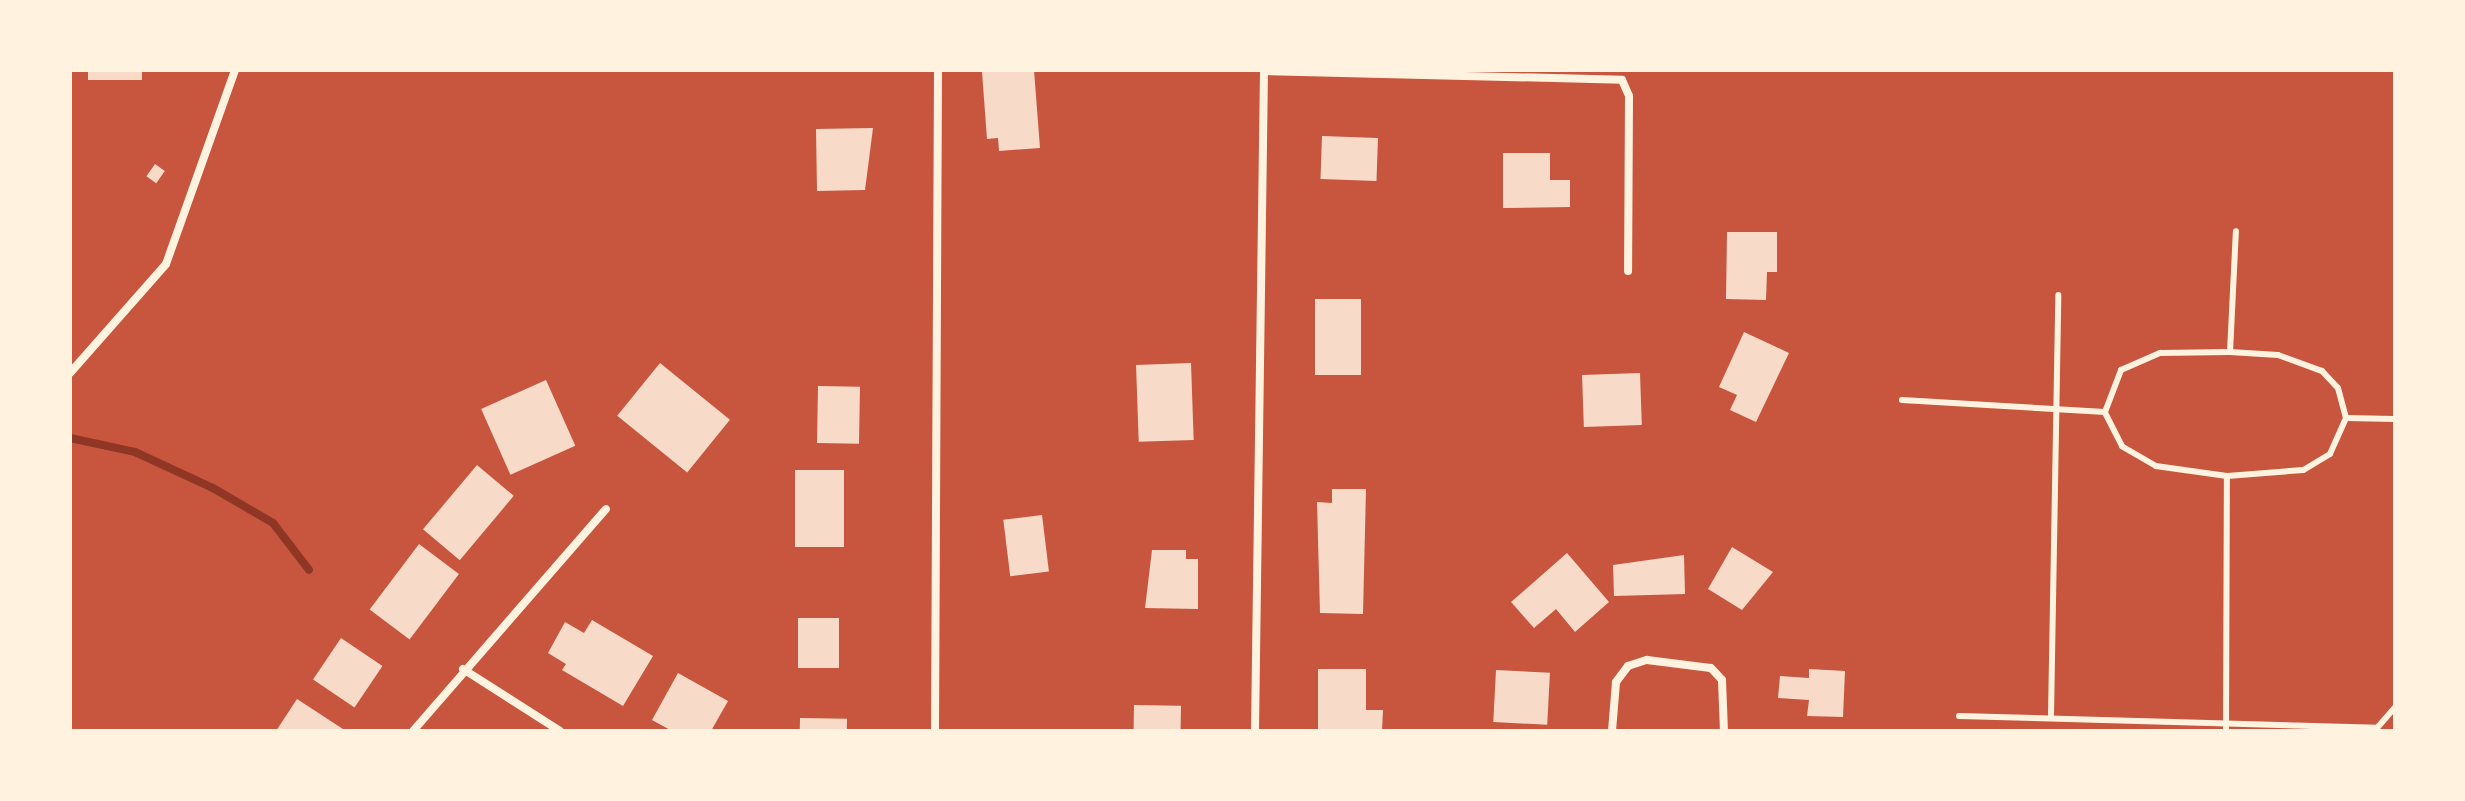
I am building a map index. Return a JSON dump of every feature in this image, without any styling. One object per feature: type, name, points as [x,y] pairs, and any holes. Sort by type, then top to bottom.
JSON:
[{"type":"street","points":[[70,373],[166,264],[235,70]]},
{"type":"street","points":[[935,731],[938,70]]},
{"type":"street","points":[[1255,731],[1264,71],[1622,80],[1629,96],[1628,271]]},
{"type":"street","points":[[413,731],[463,669],[606,509]]},
{"type":"street","points":[[1612,731],[1616,682],[1628,666],[1647,660],[1711,668],[1724,689],[1724,731]]},
{"type":"street","points":[[463,669],[560,731]]},
{"type":"lane","points":[[2230,352],[2236,231]]},
{"type":"lane","points":[[2051,716],[2058,295]]},
{"type":"lane","points":[[2230,352],[2278,355],[2322,371],[2338,388],[2346,418],[2317,463],[2227,476],[2136,459],[2105,412],[2121,370],[2137,358],[2230,352]]},
{"type":"lane","points":[[1902,400],[2105,412]]},
{"type":"lane","points":[[2346,418],[2395,419]]},
{"type":"lane","points":[[2226,731],[2227,476]]},
{"type":"lane","points":[[1959,716],[2226,719],[2377,728],[2395,707]]},
{"type":"building","points":[[88,70],[142,70],[142,80],[88,80]]},
{"type":"building","points":[[1034,70],[1040,148],[999,151],[998,138],[987,139],[982,72]]},
{"type":"building","points":[[873,128],[865,190],[817,191],[816,129]]},
{"type":"building","points":[[1322,136],[1378,138],[1376,181],[1320,179]]},
{"type":"building","points":[[1503,153],[1550,153],[1550,180],[1570,180],[1570,207],[1503,208]]},
{"type":"building","points":[[155,164],[165,171],[156,183],[146,176]]},
{"type":"building","points":[[1727,232],[1777,232],[1777,272],[1767,272],[1766,300],[1726,299]]},
{"type":"building","points":[[1315,299],[1361,299],[1361,375],[1315,375]]},
{"type":"building","points":[[1744,332],[1789,353],[1756,422],[1730,410],[1737,395],[1719,387]]},
{"type":"building","points":[[660,363],[730,420],[687,472],[617,416]]},
{"type":"building","points":[[1191,363],[1194,440],[1139,442],[1136,365]]},
{"type":"building","points":[[1640,373],[1642,425],[1584,427],[1582,375]]},
{"type":"building","points":[[546,380],[575,446],[510,475],[481,409]]},
{"type":"building","points":[[818,386],[860,387],[859,444],[817,443]]},
{"type":"building","points":[[477,465],[514,496],[460,560],[423,529]]},
{"type":"building","points":[[795,470],[844,470],[844,547],[795,547]]},
{"type":"building","points":[[1332,489],[1366,489],[1363,614],[1320,613],[1317,502],[1332,503]]},
{"type":"building","points":[[1042,515],[1049,572],[1010,576],[1003,520]]},
{"type":"building","points":[[419,544],[459,574],[410,640],[370,609]]},
{"type":"building","points":[[1732,547],[1773,572],[1742,610],[1708,589]]},
{"type":"building","points":[[1152,550],[1186,550],[1186,559],[1198,559],[1198,609],[1145,608]]},
{"type":"building","points":[[1567,553],[1609,602],[1575,632],[1556,609],[1534,628],[1511,602]]},
{"type":"building","points":[[1684,555],[1685,594],[1614,596],[1613,565]]},
{"type":"building","points":[[798,618],[839,618],[839,668],[798,668]]},
{"type":"building","points":[[592,620],[653,656],[623,706],[562,670],[566,664],[548,653],[565,622],[584,633]]},
{"type":"building","points":[[341,638],[382,666],[354,707],[313,679]]},
{"type":"building","points":[[1318,669],[1366,669],[1366,710],[1383,710],[1382,731],[1318,731]]},
{"type":"building","points":[[1809,669],[1845,671],[1843,717],[1807,716],[1809,700],[1778,698],[1780,676],[1809,678]]},
{"type":"building","points":[[1496,670],[1550,673],[1547,725],[1493,722]]},
{"type":"building","points":[[678,673],[728,701],[711,731],[672,731],[652,720]]},
{"type":"building","points":[[297,699],[346,731],[276,731]]},
{"type":"building","points":[[1134,705],[1181,706],[1181,731],[1134,731]]},
{"type":"building","points":[[800,718],[847,719],[847,731],[800,731]]},
{"type":"waterway","points":[[70,438],[135,452],[213,488],[273,523],[309,570]]}]
